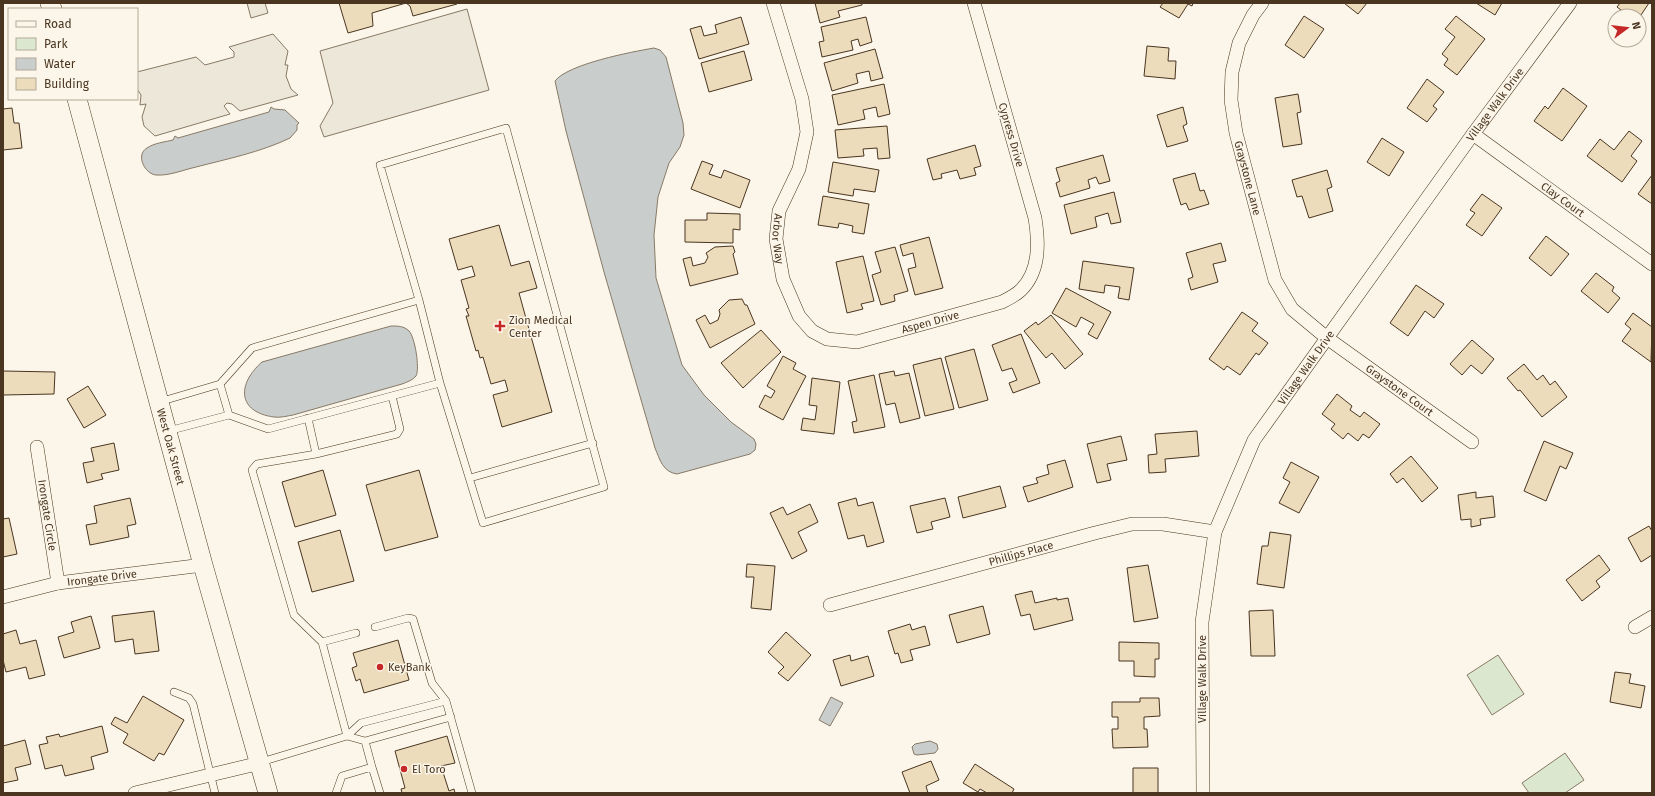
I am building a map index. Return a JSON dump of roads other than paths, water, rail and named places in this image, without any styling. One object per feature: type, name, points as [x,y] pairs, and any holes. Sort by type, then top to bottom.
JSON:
[{"type":"main road","name":"West Oak Street","points":[[77,100],[203,565],[268,793]]},
{"type":"street","name":"Arbor Way","points":[[773,3],[802,99],[807,132],[799,169],[779,211],[776,239],[783,279],[799,316],[812,331]]},
{"type":"street","name":"Cypress Drive","points":[[974,3],[1035,218],[1039,241],[1034,268]]},
{"type":"street","name":"Graystone Lane","points":[[1262,3],[1239,43],[1232,72],[1230,100],[1236,133],[1275,280],[1292,308],[1327,338]]},
{"type":"street","name":"Village Walk Drive","points":[[1203,793],[1202,622],[1215,532],[1254,440],[1473,134],[1570,3]]},
{"type":"street","name":"Clay Court","points":[[1473,134],[1652,264]]},
{"type":"street","name":"Aspen Drive","points":[[812,331],[827,339],[857,342],[995,304],[1002,302],[1021,291],[1034,268]]},
{"type":"street","name":"Graystone Court","points":[[1327,338],[1472,442]]},
{"type":"street","name":"Irongate Circle","points":[[37,447],[58,583]]},
{"type":"street","name":"Phillips Place","points":[[830,605],[1132,524],[1163,524],[1215,532]]},
{"type":"street","name":"Irongate Drive","points":[[3,597],[58,583],[203,565]]},
{"type":"street","points":[[1635,627],[1652,617]]},
{"type":"street","points":[[135,793],[260,763]]},
{"type":"lane","points":[[506,128],[604,487],[483,523],[440,383],[419,300],[380,165],[506,128]]},
{"type":"lane","points":[[159,402],[220,384],[252,348],[419,300]]},
{"type":"lane","points":[[167,431],[229,415],[268,429],[440,383]]},
{"type":"lane","points":[[220,384],[229,415]]},
{"type":"lane","points":[[347,736],[322,642],[294,614],[252,470],[256,464],[316,454],[397,434],[400,429],[392,396]]},
{"type":"lane","points":[[308,418],[316,454]]},
{"type":"lane","points":[[470,478],[592,443]]},
{"type":"lane","points":[[375,627],[408,618],[413,619],[432,683],[446,701],[472,793]]},
{"type":"lane","points":[[322,642],[356,633]]},
{"type":"lane","points":[[174,692],[183,694],[193,704],[215,793]]},
{"type":"lane","points":[[260,763],[347,736],[361,723],[446,701]]},
{"type":"lane","points":[[347,736],[364,741],[451,717]]},
{"type":"lane","points":[[364,741],[380,793]]},
{"type":"lane","points":[[336,793],[342,776],[372,767]]},
{"type":"water","points":[[654,48],[660,50],[666,57],[683,123],[684,135],[680,147],[669,163],[658,197],[654,235],[656,278],[682,365],[704,395],[731,422],[754,439],[756,444],[755,450],[750,454],[677,474],[668,471],[665,468],[660,461],[655,448],[604,272],[566,131],[555,81],[562,75],[586,64]]},
{"type":"water","points":[[271,107],[274,109],[285,110],[299,123],[297,125],[297,130],[290,138],[244,155],[166,175],[152,174],[143,164],[143,151],[153,145],[173,140],[175,136],[178,138],[269,112]]},
{"type":"water","points":[[391,326],[405,328],[411,334],[415,346],[417,372],[416,376],[410,381],[284,417],[274,417],[262,414],[253,409],[247,403],[245,388],[248,379],[262,362]]},
{"type":"water","points":[[831,697],[843,703],[830,726],[819,720]]},
{"type":"water","points":[[930,741],[937,744],[938,749],[935,753],[914,754],[912,747],[915,744]]},
{"type":"place","name":"Zion Medical Center","points":[[500,326]]},
{"type":"place","name":"KeyBank","points":[[380,667]]},
{"type":"place","name":"El Toro","points":[[404,769]]}]
